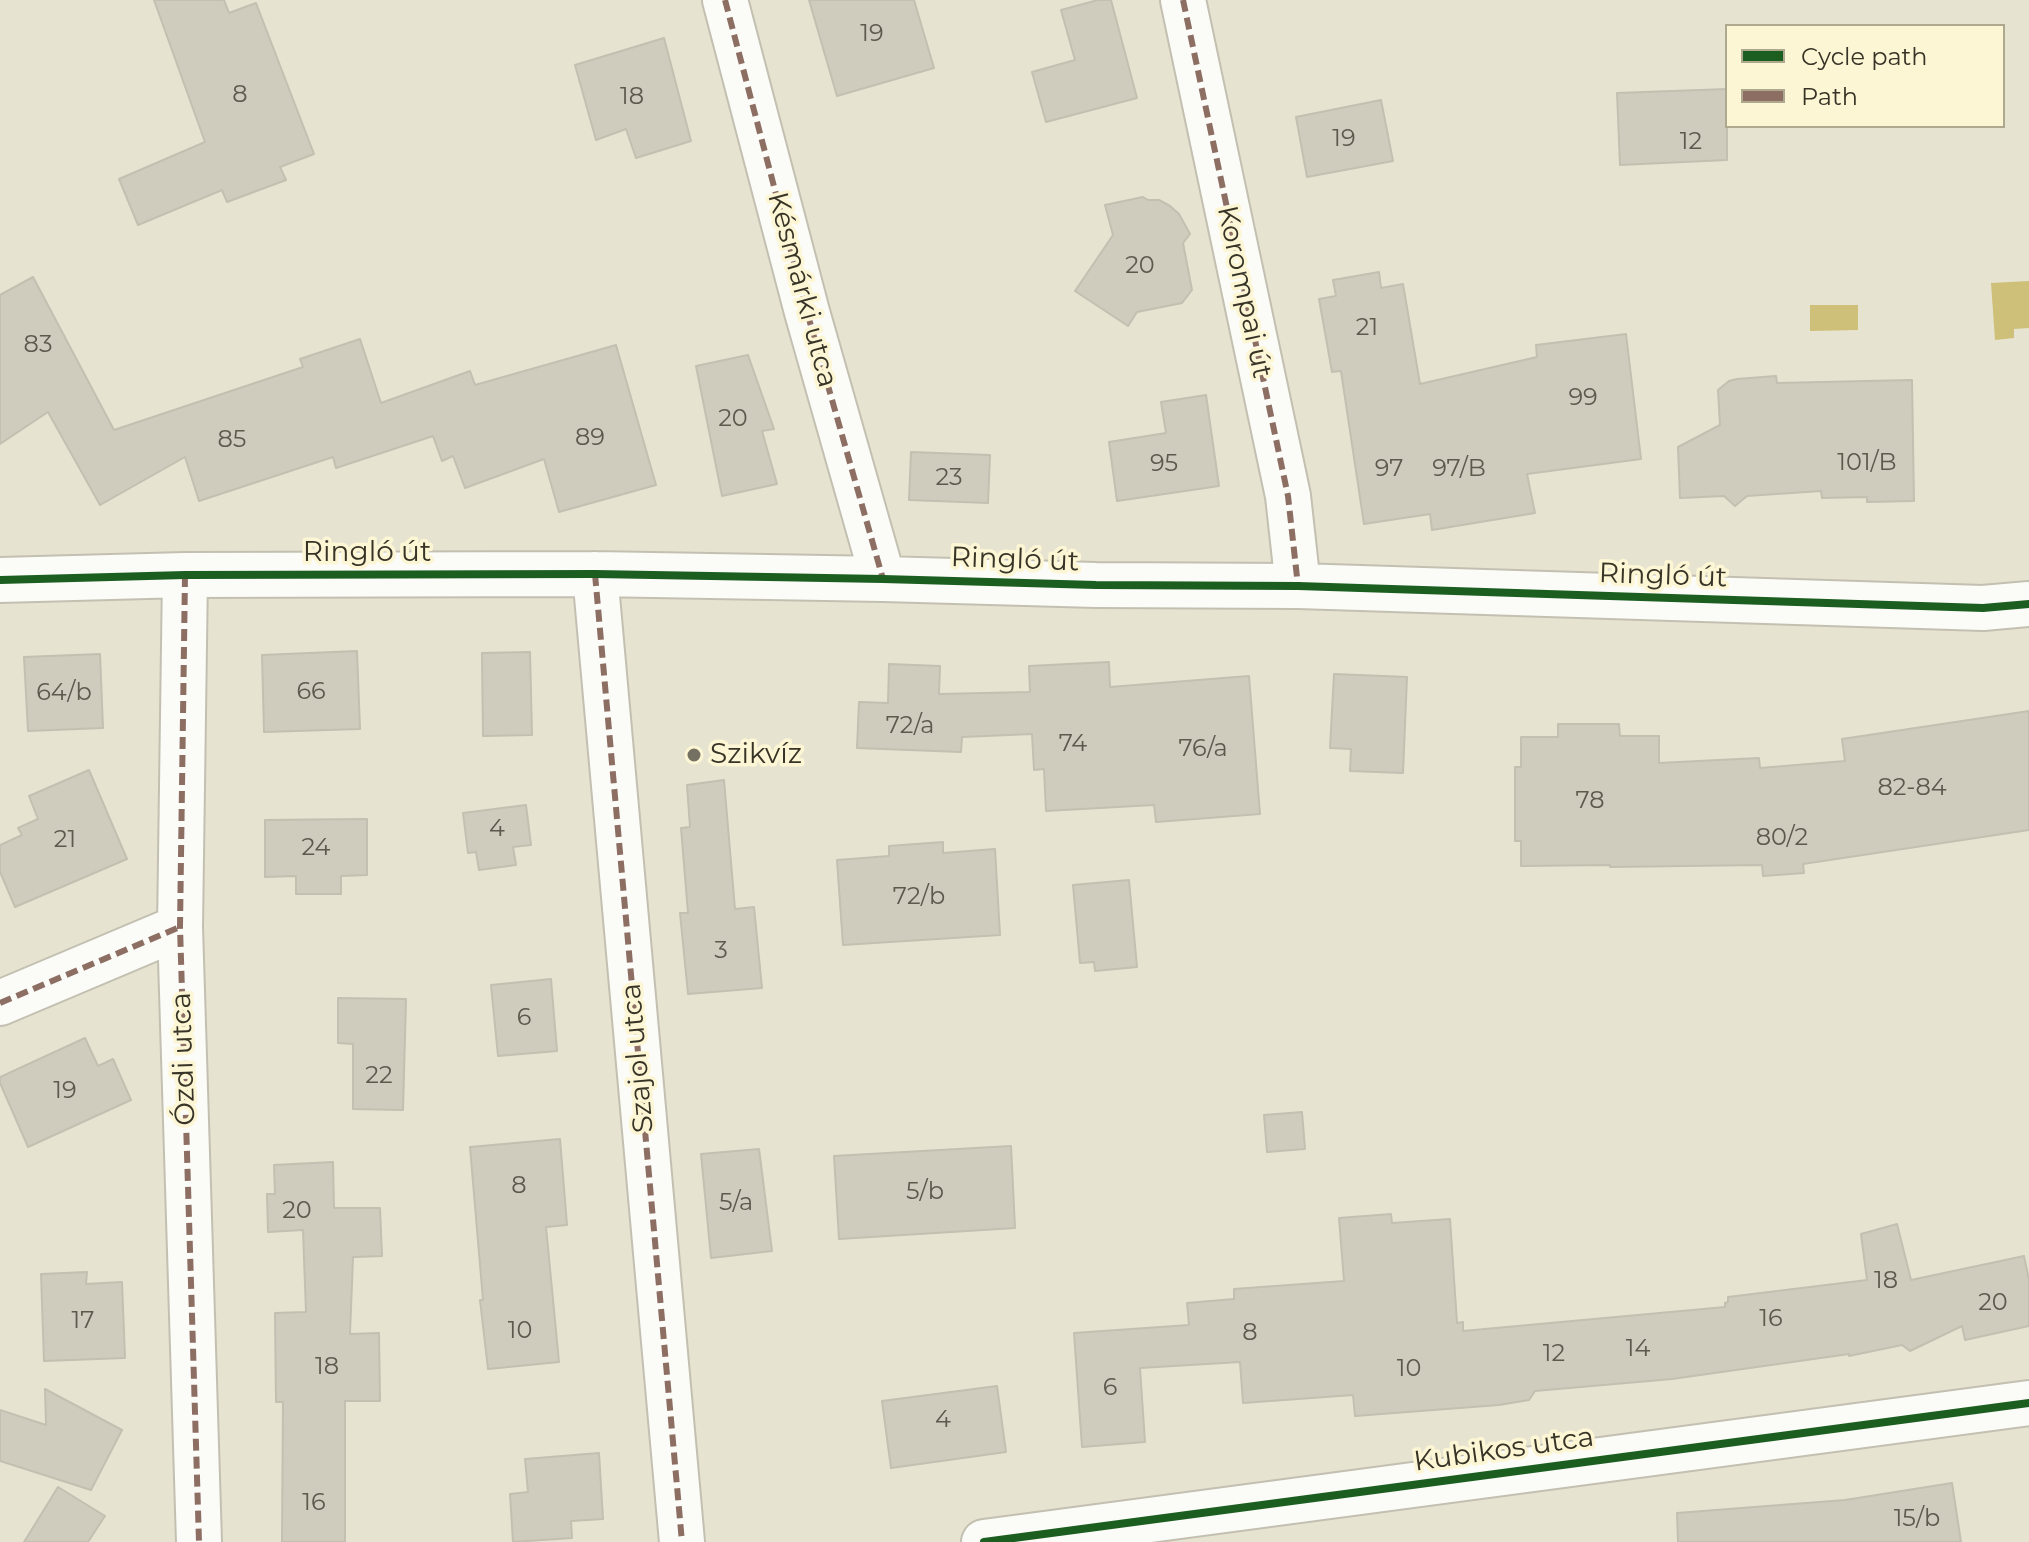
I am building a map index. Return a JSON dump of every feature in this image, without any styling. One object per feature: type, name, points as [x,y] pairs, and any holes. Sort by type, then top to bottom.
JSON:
[{"type":"street","name":"Késmárki utca","points":[[725,0],[807,312],[883,579]]},
{"type":"street","name":"Korompai út","points":[[1183,0],[1288,496],[1298,586]]},
{"type":"street","name":"Ringló út","points":[[0,580],[185,575],[595,574],[1096,585],[1298,586],[1983,608],[2029,604]]},
{"type":"street","name":"Szajol utca","points":[[595,574],[682,1542]]},
{"type":"street","name":"Ózdi utca","points":[[185,575],[180,927],[199,1542]]},
{"type":"street","points":[[0,1003],[180,927]]},
{"type":"street","name":"Kubikos utca","points":[[984,1542],[2029,1403]]},
{"type":"shaded area","points":[[2029,281],[2029,328],[2014,329],[2014,338],[1995,340],[1991,283]]},
{"type":"shaded area","points":[[1810,305],[1858,305],[1858,330],[1810,331]]},
{"type":"building","points":[[154,0],[224,0],[229,13],[256,3],[314,154],[280,167],[286,180],[227,202],[222,190],[138,225],[119,179],[205,142]]},
{"type":"building","points":[[809,0],[914,0],[934,68],[837,96]]},
{"type":"building","points":[[1098,0],[1111,0],[1137,98],[1046,122],[1032,72],[1075,60],[1061,10]]},
{"type":"building","points":[[664,38],[691,141],[636,158],[626,129],[596,140],[575,65]]},
{"type":"building","points":[[1725,89],[1727,160],[1620,165],[1617,93]]},
{"type":"building","points":[[1381,100],[1393,161],[1307,177],[1296,117]]},
{"type":"building","points":[[1143,197],[1170,206],[1179,214],[1190,234],[1183,243],[1192,290],[1182,303],[1137,312],[1128,326],[1075,291],[1113,235],[1105,205]]},
{"type":"building","points":[[1379,272],[1381,288],[1403,284],[1420,384],[1537,357],[1536,345],[1626,334],[1641,459],[1527,474],[1535,513],[1432,530],[1430,514],[1364,524],[1341,371],[1332,372],[1319,299],[1336,296],[1333,280]]},
{"type":"building","points":[[33,277],[114,430],[303,367],[300,359],[360,339],[381,403],[470,371],[475,385],[616,345],[656,485],[559,512],[544,459],[465,488],[453,456],[442,461],[433,436],[336,468],[333,457],[199,501],[185,457],[100,505],[48,412],[0,444],[0,295]]},
{"type":"building","points":[[748,355],[774,429],[762,431],[777,484],[722,496],[696,366]]},
{"type":"building","points":[[1776,376],[1777,383],[1912,380],[1914,501],[1867,502],[1867,497],[1822,498],[1821,491],[1747,496],[1735,506],[1724,496],[1680,498],[1678,447],[1720,425],[1718,390],[1737,379]]},
{"type":"building","points":[[1206,395],[1219,486],[1117,501],[1109,442],[1166,433],[1161,402]]},
{"type":"building","points":[[911,452],[990,455],[988,503],[909,500]]},
{"type":"building","points":[[357,651],[360,729],[264,732],[262,655]]},
{"type":"building","points":[[530,652],[532,735],[483,736],[482,653]]},
{"type":"building","points":[[100,654],[103,728],[28,731],[24,657]]},
{"type":"building","points":[[1109,662],[1110,687],[1249,676],[1260,814],[1156,822],[1154,805],[1046,811],[1044,769],[1034,770],[1032,734],[962,737],[961,752],[857,748],[859,702],[888,703],[889,664],[940,666],[939,694],[1030,692],[1029,666]]},
{"type":"building","points":[[1334,674],[1407,677],[1403,773],[1350,771],[1351,749],[1330,748]]},
{"type":"building","points":[[2029,711],[2029,830],[1803,864],[1804,873],[1763,876],[1762,865],[1521,866],[1521,841],[1515,841],[1515,767],[1521,767],[1521,737],[1558,737],[1558,724],[1619,724],[1620,736],[1659,736],[1659,763],[1759,758],[1760,768],[1845,761],[1842,739]]},
{"type":"building","points":[[89,770],[127,859],[15,907],[0,872],[0,845],[22,835],[18,828],[38,819],[29,796]]},
{"type":"building","points":[[724,780],[735,909],[754,907],[762,988],[688,994],[680,913],[688,913],[681,828],[690,827],[687,785]]},
{"type":"building","points":[[526,805],[531,845],[513,847],[516,865],[479,870],[476,852],[468,853],[463,813]]},
{"type":"building","points":[[367,819],[367,875],[341,876],[341,894],[296,894],[296,876],[265,877],[265,820]]},
{"type":"building","points":[[943,842],[943,853],[995,849],[1000,935],[843,945],[837,860],[889,856],[889,846]]},
{"type":"building","points":[[1129,880],[1137,967],[1095,971],[1094,962],[1080,963],[1073,885]]},
{"type":"building","points":[[551,979],[557,1051],[498,1056],[491,985]]},
{"type":"building","points":[[338,998],[406,999],[403,1110],[353,1109],[353,1044],[338,1043]]},
{"type":"building","points":[[85,1038],[98,1066],[113,1059],[131,1100],[28,1147],[0,1077]]},
{"type":"building","points":[[1302,1112],[1305,1149],[1267,1152],[1264,1115]]},
{"type":"building","points":[[560,1139],[567,1225],[546,1227],[559,1362],[488,1369],[470,1147]]},
{"type":"building","points":[[1011,1146],[1015,1228],[839,1239],[834,1156]]},
{"type":"building","points":[[759,1149],[772,1251],[711,1258],[701,1154]]},
{"type":"building","points":[[333,1162],[334,1208],[380,1208],[382,1256],[353,1257],[350,1334],[379,1333],[380,1401],[345,1401],[345,1542],[282,1542],[283,1402],[276,1402],[275,1313],[306,1312],[303,1230],[268,1232],[267,1194],[275,1194],[274,1165]]},
{"type":"building","points":[[1391,1214],[1392,1223],[1450,1219],[1457,1323],[1463,1322],[1463,1331],[1725,1307],[1728,1297],[1867,1280],[1861,1234],[1897,1224],[1911,1280],[2024,1256],[2029,1280],[2029,1326],[1965,1340],[1962,1326],[1910,1351],[1902,1345],[1849,1356],[1672,1379],[1535,1391],[1529,1400],[1499,1405],[1355,1416],[1353,1395],[1243,1403],[1240,1362],[1140,1368],[1145,1442],[1082,1447],[1074,1333],[1189,1325],[1187,1303],[1234,1299],[1234,1289],[1344,1281],[1339,1218]]},
{"type":"building","points":[[87,1272],[86,1284],[122,1282],[125,1358],[44,1361],[41,1274]]},
{"type":"building","points":[[997,1386],[1006,1452],[891,1468],[882,1401]]},
{"type":"building","points":[[45,1389],[122,1430],[91,1490],[0,1461],[0,1410],[46,1425]]},
{"type":"building","points":[[599,1453],[603,1519],[571,1521],[572,1538],[513,1542],[510,1494],[528,1492],[525,1459]]},
{"type":"building","points":[[1952,1483],[1961,1542],[1678,1542],[1677,1513],[1845,1500]]},
{"type":"building","points":[[58,1487],[105,1516],[88,1542],[24,1542]]},
{"type":"marked path","points":[[725,0],[807,312],[883,579]]},
{"type":"marked path","points":[[1183,0],[1288,496],[1298,586]]},
{"type":"marked path","points":[[595,574],[682,1542]]},
{"type":"marked path","points":[[185,575],[180,927],[199,1542]]},
{"type":"marked path","points":[[0,1003],[180,927]]},
{"type":"cycle path","points":[[0,580],[185,575],[595,574],[1096,585],[1298,586],[1983,608],[2029,604]]},
{"type":"cycle path","points":[[984,1542],[2029,1403]]},
{"type":"place","name":"Szikvíz","points":[[694,755]]}]
